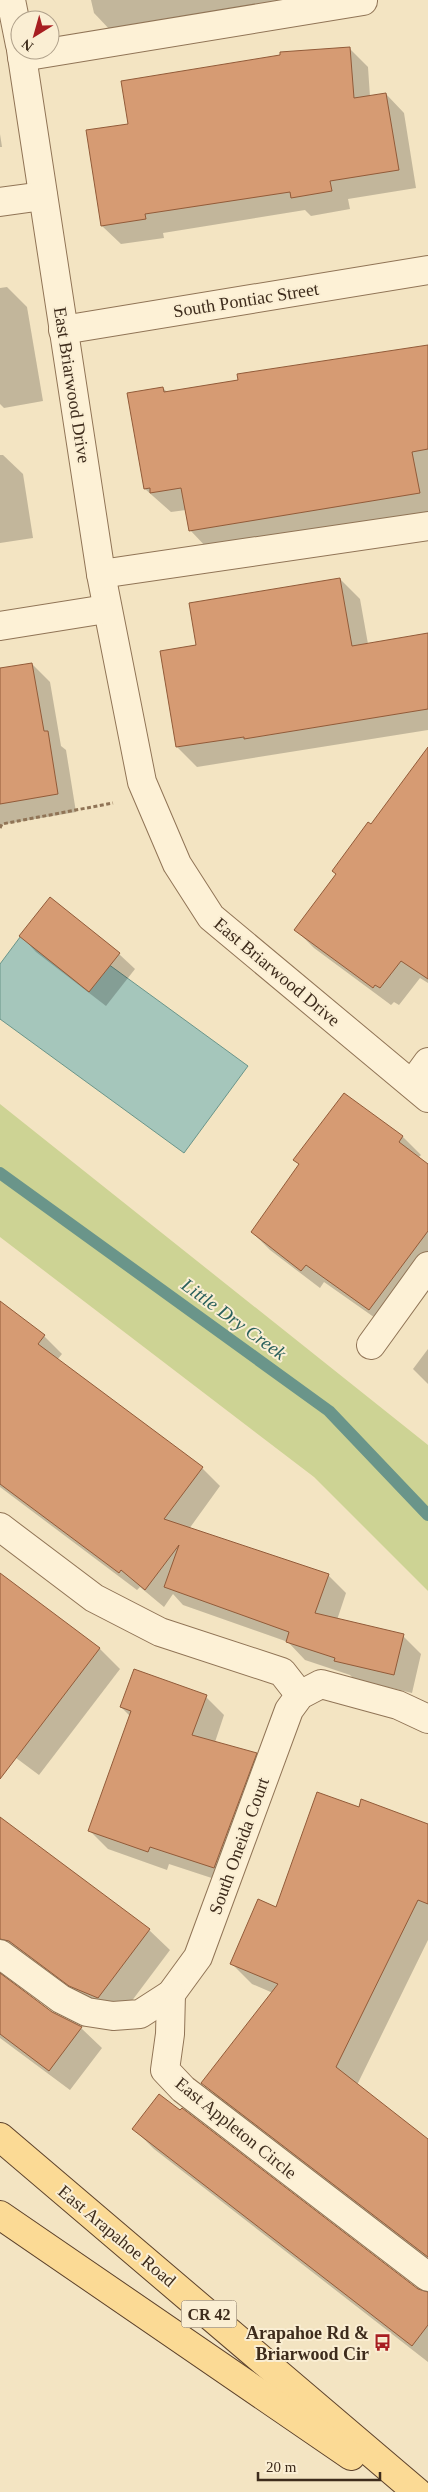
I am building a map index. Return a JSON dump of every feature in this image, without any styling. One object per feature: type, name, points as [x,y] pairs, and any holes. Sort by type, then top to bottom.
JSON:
[{"type":"main road","name":"East Arapahoe Road","points":[[0,2136],[417,2492]]},
{"type":"main road","name":"CR 42","points":[[0,2215],[404,2492]]},
{"type":"street","points":[[60,45],[362,1]]},
{"type":"street","name":"East Briarwood Drive","points":[[22,60],[100,574],[142,782],[148,797],[177,864],[211,917],[420,1091],[428,1062]]},
{"type":"street","points":[[0,202],[43,196]]},
{"type":"street","name":"South Pontiac Street","points":[[64,330],[428,270]]},
{"type":"street","points":[[100,574],[428,526]]},
{"type":"street","points":[[0,626],[106,608]]},
{"type":"street","points":[[370,1345],[428,1266]]},
{"type":"street","points":[[0,1527],[94,1598],[160,1632],[226,1656],[282,1672],[300,1695],[321,1684],[398,1705],[428,1720]]},
{"type":"street","name":"South Oneida Court","points":[[171,1994],[198,1957],[289,1710],[300,1695]]},
{"type":"street","points":[[0,1954],[61,1999],[87,2012],[114,2016],[140,2014],[171,1994]]},
{"type":"street","name":"East Appleton Circle","points":[[171,1994],[170,2034],[165,2070],[171,2077],[183,2089],[428,2277]]},
{"type":"path","points":[[0,828],[2,824],[148,797]]},
{"type":"green space","points":[[0,1104],[428,1445],[428,1591],[314,1477],[0,1237]]},
{"type":"water","points":[[38,913],[248,1066],[184,1153],[0,1019],[0,964]]},
{"type":"building","points":[[350,47],[354,98],[386,93],[399,170],[330,181],[332,191],[291,198],[290,192],[145,214],[146,219],[101,226],[86,130],[128,124],[121,81],[280,55],[280,52]]},
{"type":"building","points":[[428,345],[428,449],[412,452],[420,493],[189,531],[181,488],[150,493],[150,488],[144,489],[127,393],[163,387],[164,392],[238,380],[237,374]]},
{"type":"building","points":[[340,578],[352,646],[428,633],[428,709],[244,739],[244,737],[176,747],[160,651],[196,645],[189,603]]},
{"type":"building","points":[[32,663],[44,731],[48,731],[58,794],[0,804],[0,668]]},
{"type":"building","points":[[428,747],[428,979],[401,961],[380,988],[375,985],[373,988],[294,930],[336,874],[332,871],[368,822],[371,824]]},
{"type":"building","points":[[50,897],[120,953],[89,992],[19,936]]},
{"type":"building","points":[[344,1093],[403,1136],[399,1142],[428,1164],[428,1231],[369,1310],[306,1265],[301,1271],[251,1232],[299,1164],[293,1160]]},
{"type":"building","points":[[0,1301],[45,1335],[38,1344],[203,1467],[164,1519],[329,1574],[315,1613],[404,1634],[394,1675],[334,1661],[335,1658],[286,1642],[289,1632],[164,1587],[179,1545],[145,1590],[121,1570],[119,1573],[0,1484]]},
{"type":"building","points":[[0,1573],[100,1648],[0,1779]]},
{"type":"building","points":[[134,1669],[207,1695],[192,1735],[257,1753],[214,1868],[150,1847],[148,1852],[88,1831],[131,1711],[120,1707]]},
{"type":"building","points":[[317,1792],[359,1807],[361,1799],[428,1824],[428,1904],[418,1900],[336,2067],[428,2139],[428,2257],[201,2083],[278,1984],[230,1964],[258,1899],[276,1907]]},
{"type":"building","points":[[0,1817],[150,1929],[98,1998],[69,1986],[9,1941],[0,1939]]},
{"type":"building","points":[[0,1973],[52,2012],[82,2027],[49,2071],[0,2034]]},
{"type":"building","points":[[159,2094],[180,2110],[182,2108],[418,2289],[428,2292],[428,2325],[412,2346],[132,2129]]},
{"type":"waterway","name":"Little Dry Creek","points":[[0,1173],[329,1411],[428,1515]]},
{"type":"place","name":"Arapahoe Rd & Briarwood Cir","points":[[383,2343]]}]
